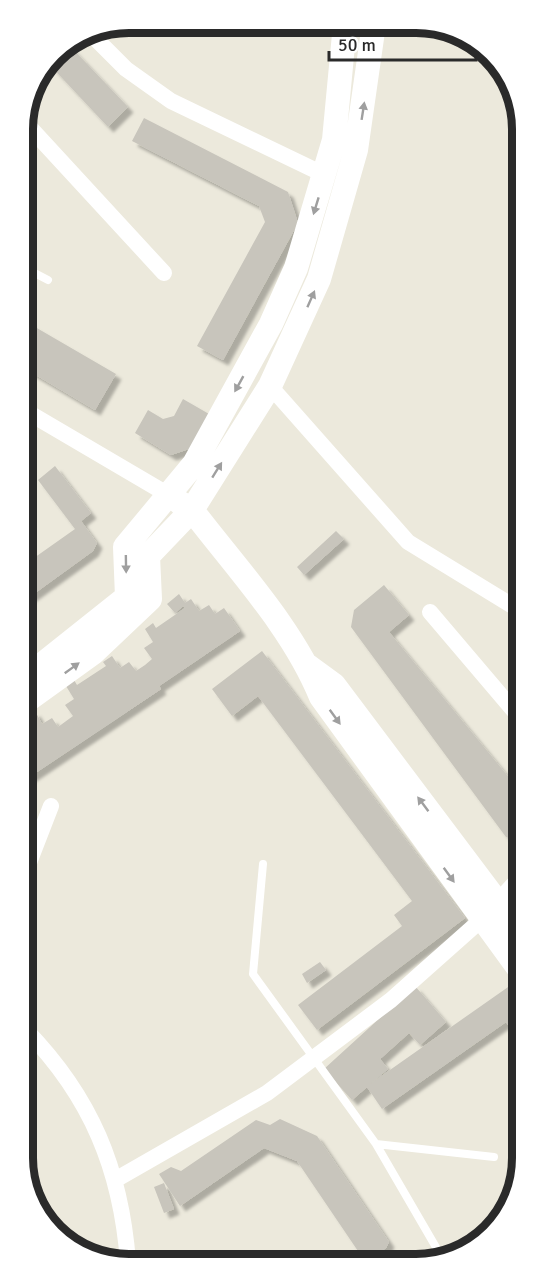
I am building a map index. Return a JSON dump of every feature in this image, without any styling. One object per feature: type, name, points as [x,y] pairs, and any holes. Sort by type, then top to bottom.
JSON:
[{"type":"main road","points":[[33,672],[127,597],[125,547],[194,464],[271,324],[296,268],[334,140],[344,33]]},
{"type":"main road","points":[[33,696],[93,653],[150,599],[148,556],[192,510],[270,386],[319,279],[339,217],[356,150],[373,33]]},
{"type":"main road","points":[[167,494],[192,510],[308,666],[334,685],[489,912],[512,955]]},
{"type":"main road","points":[[489,912],[512,928]]},
{"type":"street","points":[[96,39],[126,69],[171,100],[325,175]]},
{"type":"street","points":[[33,131],[164,273]]},
{"type":"street","points":[[270,386],[408,542],[512,606]]},
{"type":"street","points":[[33,415],[167,494]]},
{"type":"street","points":[[430,612],[512,709]]},
{"type":"street","points":[[33,852],[51,806]]},
{"type":"street","points":[[115,1180],[267,1093],[391,1000],[489,912],[512,886]]},
{"type":"street","points":[[33,1037],[49,1054],[77,1092],[99,1135],[115,1180],[125,1224],[127,1254]]},
{"type":"lane","points":[[33,272],[48,280]]},
{"type":"lane","points":[[262,864],[254,974],[376,1144],[438,1251]]},
{"type":"lane","points":[[376,1144],[494,1157]]},
{"type":"building","points":[[74,51],[128,107],[108,127],[54,69]]},
{"type":"building","points":[[144,118],[288,192],[298,223],[223,360],[197,346],[265,222],[259,206],[132,141]]},
{"type":"building","points":[[33,326],[116,374],[95,410],[33,373]]},
{"type":"building","points":[[183,399],[209,414],[189,449],[171,455],[135,433],[148,410],[163,419],[174,416]]},
{"type":"building","points":[[55,466],[91,513],[81,521],[97,543],[93,551],[33,594],[33,559],[75,529],[38,480]]},
{"type":"building","points":[[336,531],[344,539],[304,575],[297,567]]},
{"type":"building","points":[[384,585],[409,615],[389,632],[512,781],[512,839],[506,837],[351,627],[354,610]]},
{"type":"building","points":[[179,594],[185,603],[191,599],[199,611],[209,605],[215,614],[224,608],[240,631],[159,686],[161,689],[33,775],[33,712],[35,711],[42,724],[52,718],[58,727],[73,716],[65,705],[74,699],[66,686],[74,680],[77,685],[106,666],[103,662],[112,656],[120,668],[129,662],[136,671],[145,665],[152,659],[144,648],[153,642],[145,629],[153,623],[156,628],[185,608],[183,606],[175,613],[167,604]]},
{"type":"building","points":[[262,651],[465,918],[317,1030],[298,1005],[402,926],[394,915],[412,901],[258,696],[232,716],[212,689]]},
{"type":"building","points":[[320,962],[326,970],[307,983],[302,974]]},
{"type":"building","points":[[512,984],[512,1031],[506,1022],[382,1109],[367,1087],[352,1100],[324,1069],[415,986],[446,1022],[420,1045],[409,1033],[380,1059],[388,1069],[370,1084]]},
{"type":"building","points":[[280,1119],[317,1136],[389,1242],[386,1248],[377,1254],[360,1254],[297,1161],[264,1148],[180,1206],[159,1174],[171,1167],[181,1171],[256,1120],[270,1125]]},
{"type":"building","points":[[164,1183],[174,1209],[164,1213],[154,1187]]},
{"type":"building","points":[[164,1250],[180,1254],[163,1254]]}]
